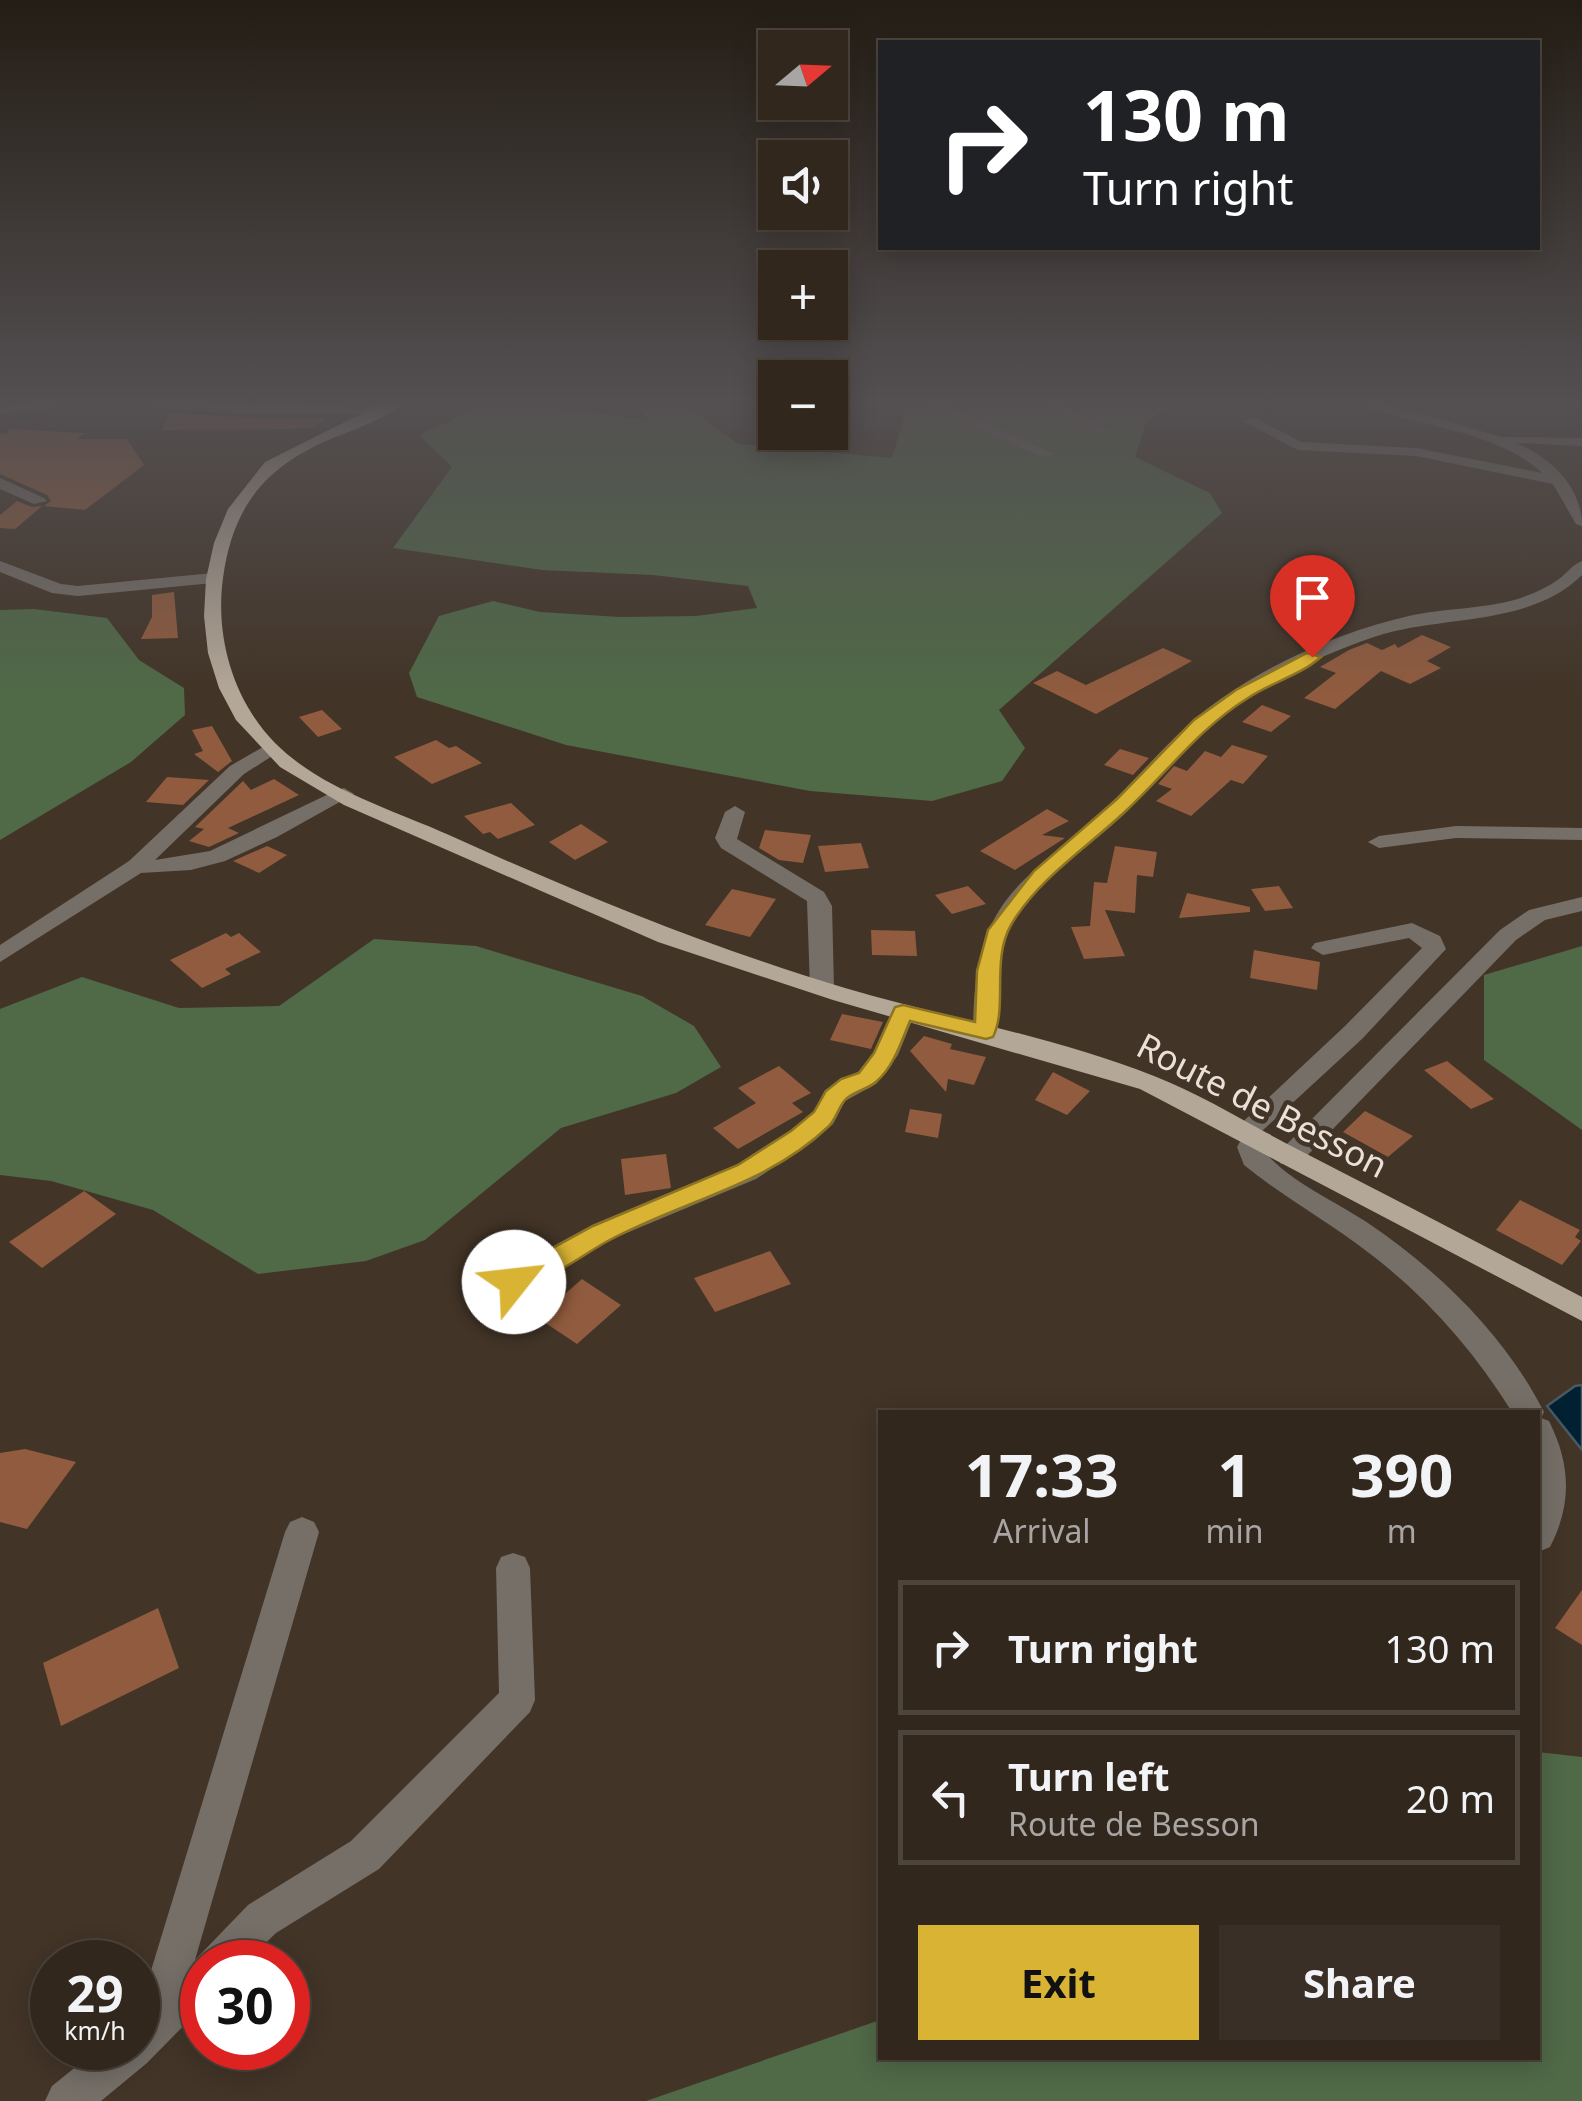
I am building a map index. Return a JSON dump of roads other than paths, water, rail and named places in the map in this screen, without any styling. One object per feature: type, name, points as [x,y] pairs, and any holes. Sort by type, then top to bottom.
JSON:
[{"type":"main road","points":[[247,497],[225,533],[213,578],[214,634],[221,674],[232,702],[270,750]]},
{"type":"main road","name":"Route de Besson","points":[[270,750],[344,794],[610,914],[738,962],[1149,1083],[1582,1310]]},
{"type":"street","points":[[30,497],[38,501]]},
{"type":"street","points":[[1570,497],[1582,521]]},
{"type":"street","points":[[0,566],[58,589],[78,591],[213,578]]},
{"type":"street","points":[[986,1032],[988,971],[998,930],[1011,910],[1042,875],[1136,791],[1200,724],[1277,674],[1348,641],[1394,625],[1542,597],[1573,578],[1582,566]]},
{"type":"street","points":[[0,955],[137,866],[237,770],[270,750]]},
{"type":"street","points":[[137,866],[174,869],[201,861],[344,794]]},
{"type":"street","points":[[735,812],[726,838],[729,843],[816,897],[822,906],[822,988]]},
{"type":"street","points":[[1379,842],[1456,832],[1582,834]]},
{"type":"street","points":[[1290,1156],[1508,935],[1537,915],[1582,904]]},
{"type":"street","points":[[1324,948],[1412,930],[1432,941],[1434,949],[1253,1136],[1253,1158],[1382,1248],[1462,1318],[1500,1365],[1527,1410]]},
{"type":"street","points":[[514,1282],[602,1232],[746,1172],[800,1137],[824,1118],[834,1096],[867,1078],[884,1055],[903,1012]]},
{"type":"street","points":[[1540,1436],[1554,1479],[1540,1533]]},
{"type":"street","points":[[160,1981],[302,1532]]},
{"type":"street","points":[[241,1940],[262,1919],[365,1855],[517,1700],[513,1568]]},
{"type":"street","points":[[160,2020],[180,2000]]},
{"type":"street","points":[[66,2101],[103,2070]]},
{"type":"water","points":[[1582,1385],[1582,1450],[1547,1406]]}]
